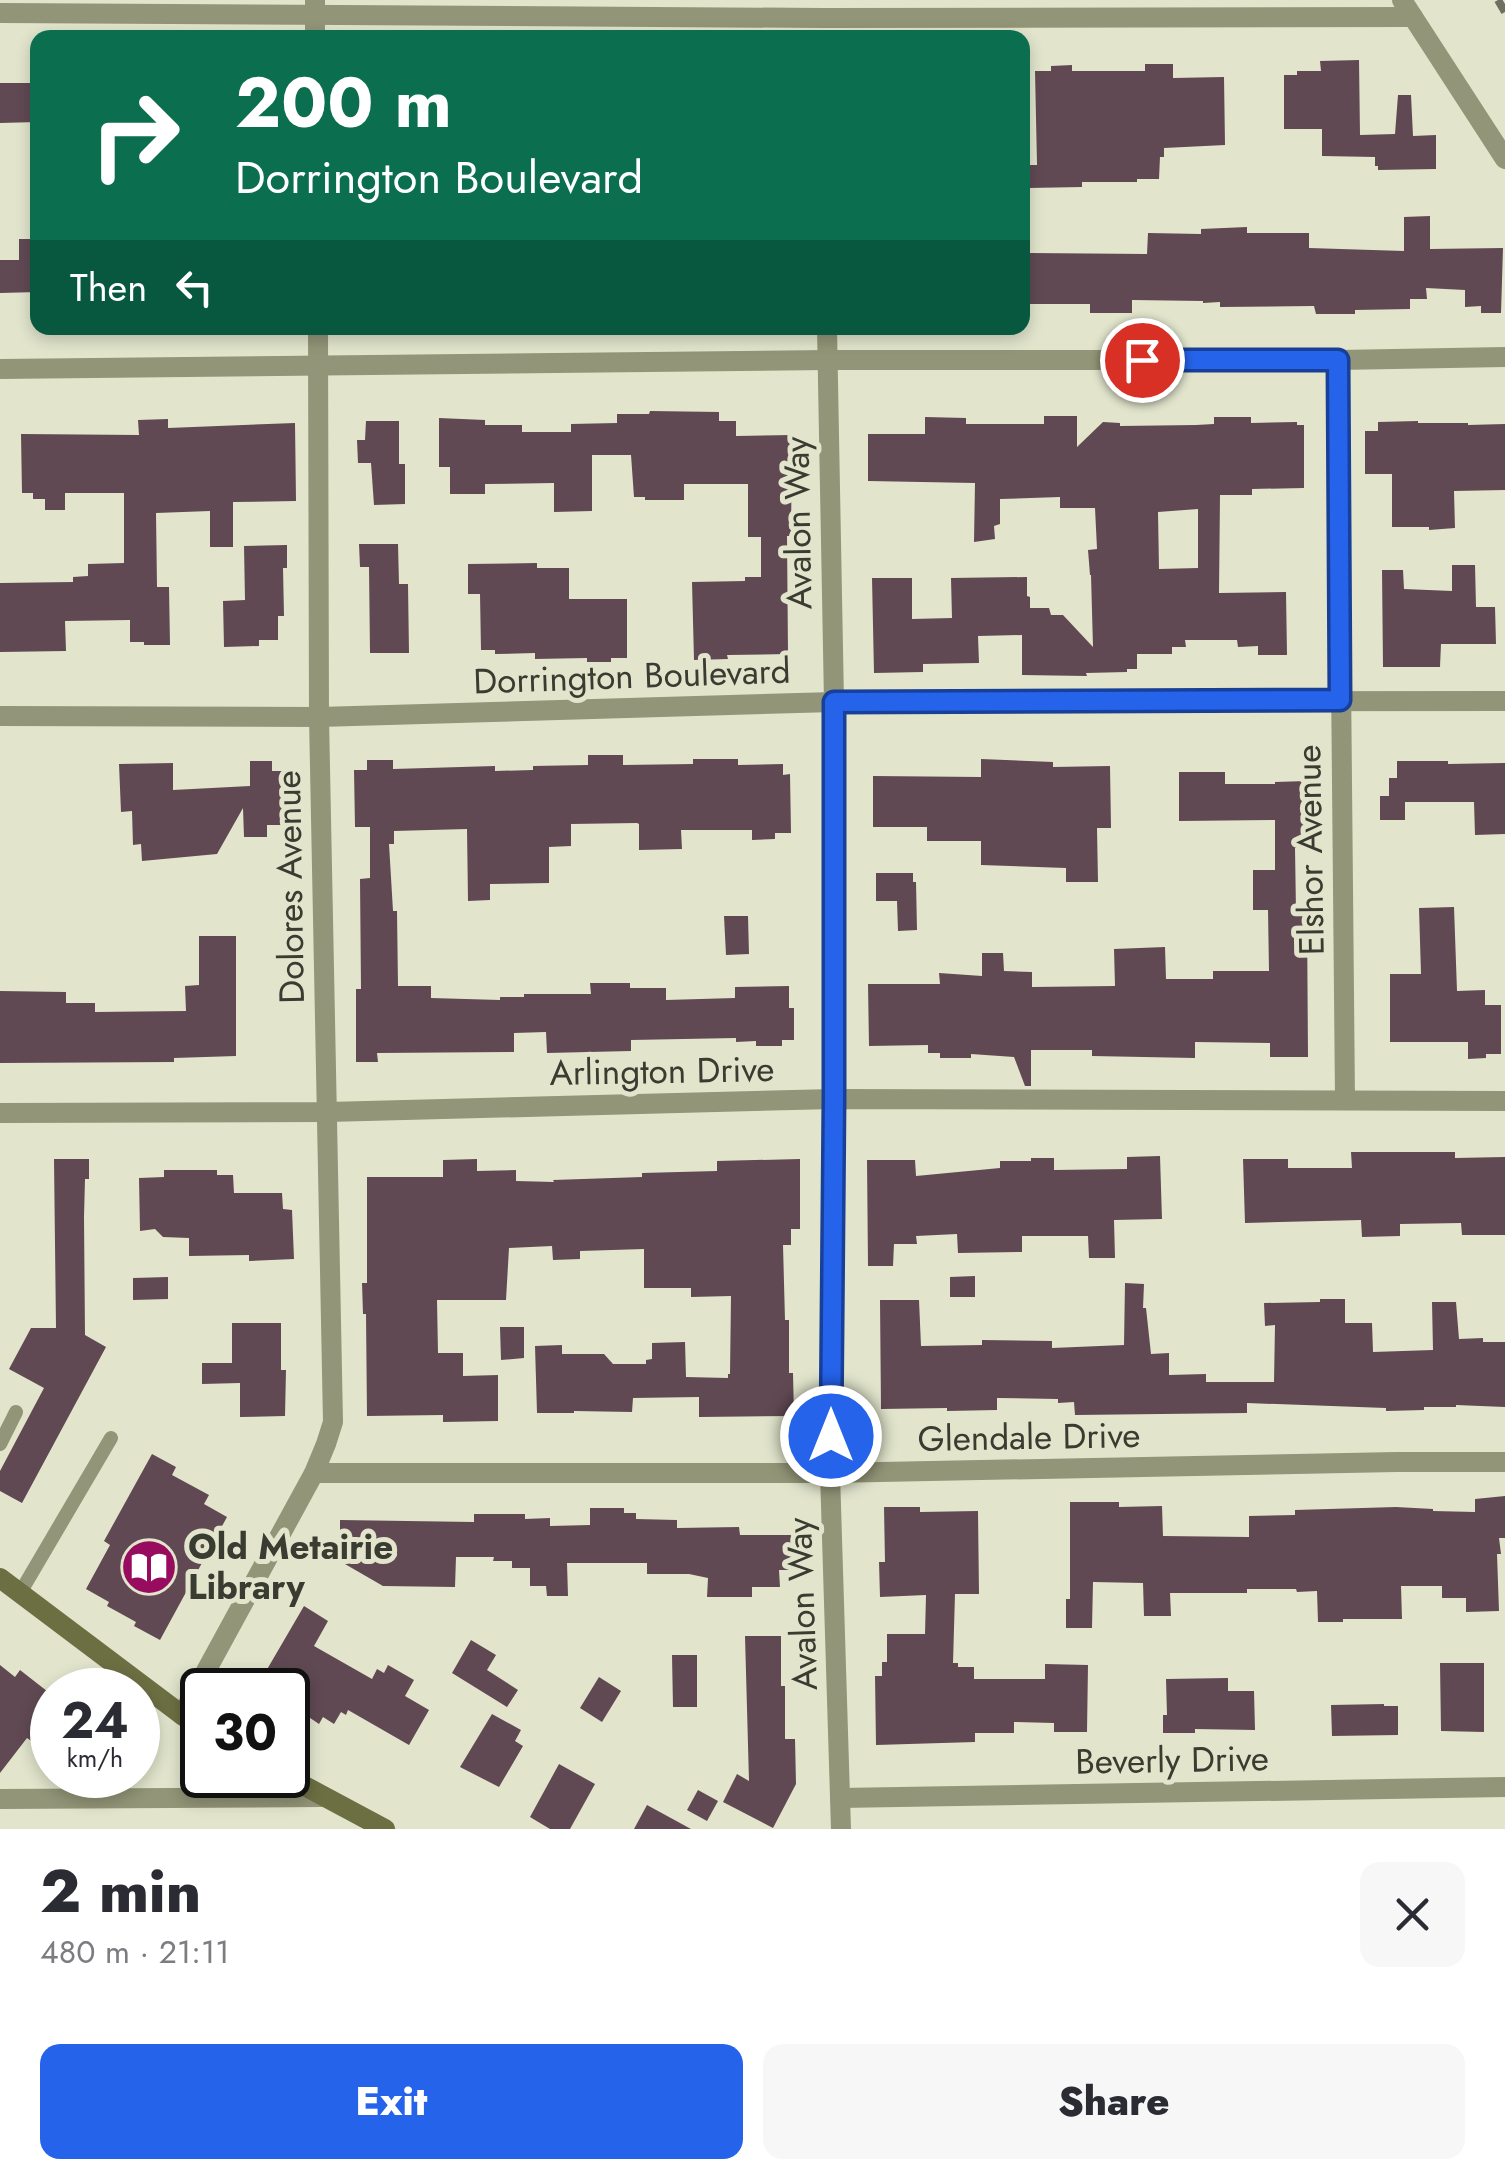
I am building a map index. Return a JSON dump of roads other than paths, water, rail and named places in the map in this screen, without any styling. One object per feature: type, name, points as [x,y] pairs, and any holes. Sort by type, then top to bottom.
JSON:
[{"type":"main road","points":[[0,1578],[180,1714]]},
{"type":"main road","points":[[310,1790],[385,1829]]},
{"type":"street","points":[[0,14],[315,8],[824,28],[1408,8],[1505,159]]},
{"type":"street","name":"Dolores Avenue","points":[[314,1473],[333,1422],[319,717],[318,335]]},
{"type":"street","name":"Avalon Way","points":[[827,335],[834,702],[830,1473],[841,1829]]},
{"type":"street","points":[[0,369],[1505,357]]},
{"type":"street","name":"Elshor Avenue","points":[[1338,360],[1345,1100]]},
{"type":"street","name":"Dorrington Boulevard","points":[[0,716],[319,717],[834,702],[1505,701]]},
{"type":"street","name":"Arlington Drive","points":[[0,1113],[328,1112],[834,1098],[1505,1102]]},
{"type":"street","name":"Glendale Drive","points":[[314,1473],[830,1473],[1505,1462]]},
{"type":"street","points":[[208,1668],[314,1473]]},
{"type":"street","name":"Beverly Drive","points":[[840,1798],[1505,1788]]},
{"type":"street","points":[[0,1800],[322,1797]]},
{"type":"lane","points":[[0,1444],[16,1412]]},
{"type":"lane","points":[[20,1593],[111,1438]]},
{"type":"railway","points":[[1498,0],[1505,12]]},
{"type":"place","name":"Old Metairie Library","points":[[149,1567]]}]
